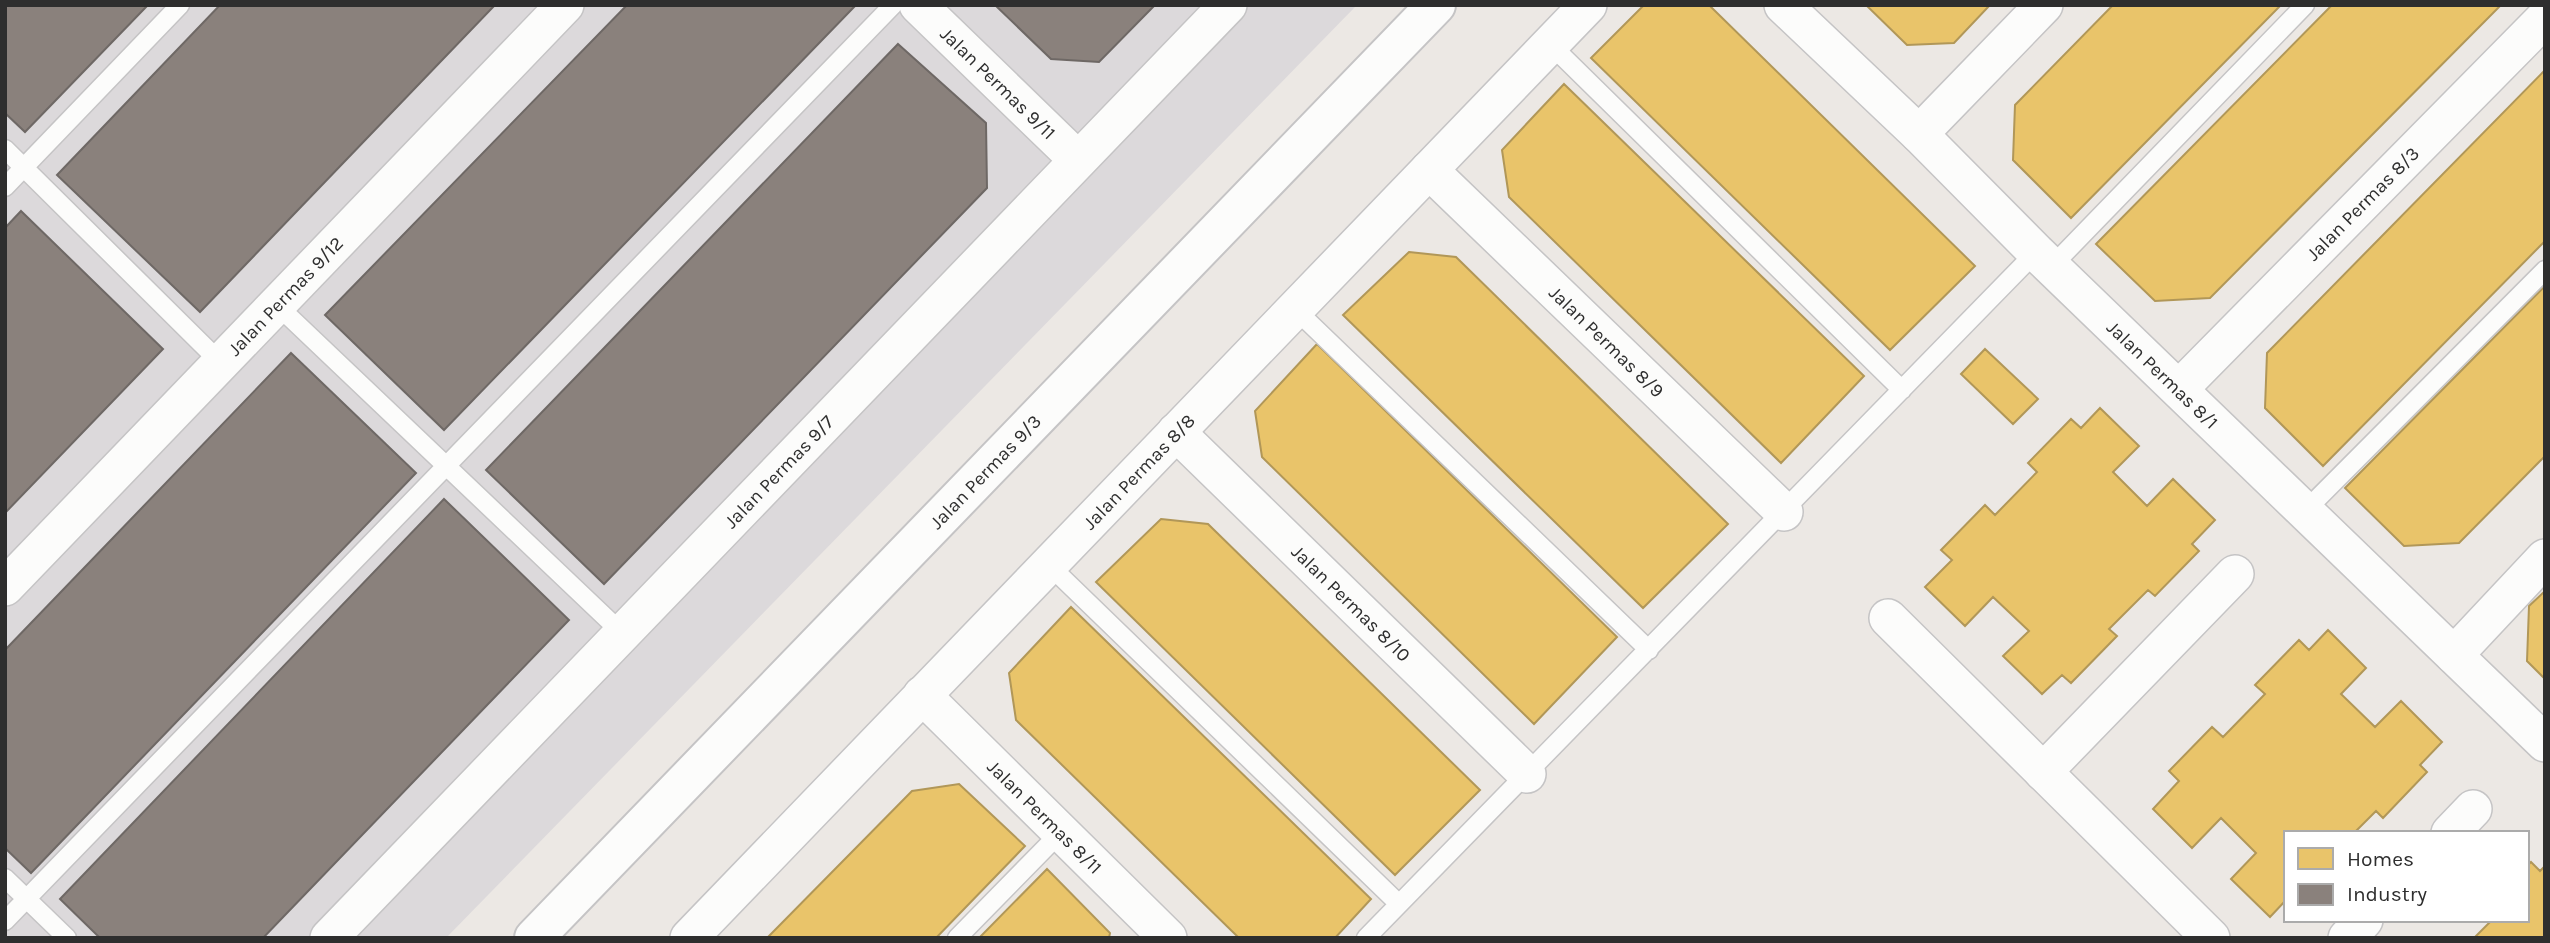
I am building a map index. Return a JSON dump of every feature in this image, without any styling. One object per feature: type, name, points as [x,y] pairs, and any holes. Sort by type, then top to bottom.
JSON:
[{"type":"street","name":"Jalan Permas 9/12","points":[[5,587],[565,5]]},
{"type":"street","name":"Jalan Permas 9/11","points":[[918,5],[1078,160]]},
{"type":"street","name":"Jalan Permas 9/7","points":[[329,938],[1228,5]]},
{"type":"street","name":"Jalan Permas 9/3","points":[[534,938],[1436,5]]},
{"type":"street","name":"Jalan Permas 8/8","points":[[689,938],[1588,5]]},
{"type":"street","name":"Jalan Permas 8/1","points":[[1783,5],[2545,743]]},
{"type":"street","points":[[1919,134],[2044,5]]},
{"type":"street","name":"Jalan Permas 8/3","points":[[2179,389],[2545,18]]},
{"type":"street","name":"Jalan Permas 8/9","points":[[1429,170],[1784,512]]},
{"type":"street","name":"Jalan Permas 8/10","points":[[1176,432],[1527,774]]},
{"type":"street","points":[[2454,655],[2545,558]]},
{"type":"street","points":[[2042,772],[2235,574]]},
{"type":"street","points":[[1888,618],[2211,938]]},
{"type":"street","name":"Jalan Permas 8/11","points":[[922,695],[1168,938]]},
{"type":"street","points":[[2347,938],[2362,922]]},
{"type":"lane","points":[[5,187],[180,5]]},
{"type":"lane","points":[[5,921],[893,5]]},
{"type":"lane","points":[[1366,938],[1902,390],[2044,259],[2305,5]]},
{"type":"lane","points":[[1550,44],[1902,390]]},
{"type":"lane","points":[[5,149],[221,363]]},
{"type":"lane","points":[[2305,511],[2545,270]]},
{"type":"lane","points":[[277,305],[622,633]]},
{"type":"lane","points":[[1295,309],[1649,650]]},
{"type":"lane","points":[[1048,564],[1399,904]]},
{"type":"lane","points":[[957,938],[1061,832]]},
{"type":"lane","points":[[5,878],[67,938]]},
{"type":"shaded area","points":[[5,5],[1357,5],[446,938],[5,938]]},
{"type":"building: Homes","points":[[1644,5],[1709,5],[1975,266],[1890,350],[1591,58]]},
{"type":"building: Homes","points":[[1866,5],[1990,5],[1954,43],[1907,45]]},
{"type":"building: Homes","points":[[2113,5],[2281,5],[2071,218],[2013,160],[2015,105]]},
{"type":"building: Homes","points":[[2332,5],[2501,5],[2210,298],[2155,301],[2096,244]]},
{"type":"building: Homes","points":[[2545,70],[2545,241],[2323,466],[2265,408],[2267,353]]},
{"type":"building: Homes","points":[[1564,84],[1864,376],[1781,463],[1509,197],[1502,150]]},
{"type":"building: Homes","points":[[1409,252],[1456,257],[1728,524],[1643,608],[1343,315]]},
{"type":"building: Homes","points":[[2545,286],[2545,456],[2459,543],[2404,546],[2345,488]]},
{"type":"building: Homes","points":[[1317,344],[1617,637],[1534,724],[1262,457],[1255,411]]},
{"type":"building: Homes","points":[[1985,349],[2038,399],[2013,424],[1961,374]]},
{"type":"building: Homes","points":[[2100,408],[2139,446],[2113,472],[2147,506],[2173,479],[2215,520],[2192,544],[2199,551],[2155,596],[2148,590],[2109,629],[2117,636],[2071,683],[2062,675],[2042,694],[2003,656],[2029,631],[1993,597],[1965,626],[1925,587],[1952,560],[1941,550],[1985,505],[1995,515],[2037,472],[2028,463],[2071,419],[2081,428]]},
{"type":"building: Homes","points":[[1161,519],[1208,524],[1480,790],[1395,875],[1096,582]]},
{"type":"building: Homes","points":[[2545,591],[2545,679],[2527,661],[2529,606]]},
{"type":"building: Homes","points":[[1071,607],[1371,899],[1335,938],[1239,938],[1016,720],[1009,673]]},
{"type":"building: Homes","points":[[2328,630],[2366,668],[2341,694],[2375,727],[2401,701],[2442,742],[2420,765],[2427,772],[2383,818],[2376,811],[2356,831],[2284,831],[2284,902],[2270,917],[2231,879],[2256,853],[2221,818],[2192,848],[2153,809],[2179,781],[2169,771],[2212,727],[2223,737],[2265,694],[2255,685],[2299,640],[2309,650]]},
{"type":"building: Homes","points":[[959,784],[1025,846],[936,938],[767,938],[912,791]]},
{"type":"building: Homes","points":[[2531,862],[2540,871],[2545,866],[2545,938],[2474,938],[2490,922],[2529,922]]},
{"type":"building: Homes","points":[[1047,869],[1110,933],[1109,938],[979,938]]},
{"type":"building: Industry","points":[[5,5],[148,5],[25,132],[5,113]]},
{"type":"building: Industry","points":[[220,5],[495,5],[200,312],[57,175]]},
{"type":"building: Industry","points":[[627,5],[856,5],[444,430],[325,315]]},
{"type":"building: Industry","points":[[995,5],[1155,5],[1099,62],[1051,59]]},
{"type":"building: Industry","points":[[898,44],[986,123],[987,188],[604,584],[486,470]]},
{"type":"building: Industry","points":[[21,211],[163,349],[5,513],[5,228]]},
{"type":"building: Industry","points":[[291,353],[416,473],[31,873],[5,848],[5,650]]},
{"type":"building: Industry","points":[[444,499],[569,620],[263,938],[100,938],[60,899]]}]
